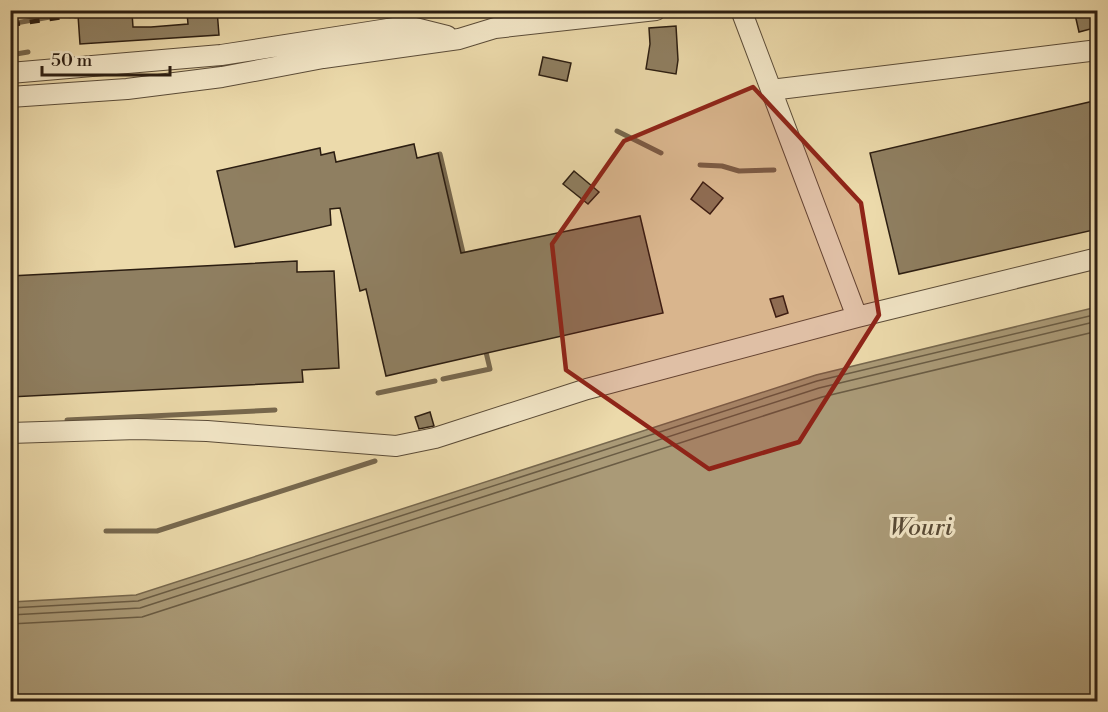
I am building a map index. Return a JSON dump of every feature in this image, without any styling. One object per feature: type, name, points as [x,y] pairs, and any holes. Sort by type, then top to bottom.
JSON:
[{"type":"street","points":[[10,73],[322,49],[409,35],[459,39],[495,28],[656,10]]},
{"type":"street","points":[[741,10],[857,317]]},
{"type":"street","points":[[10,97],[127,89],[222,77],[322,49]]},
{"type":"street","points":[[771,90],[1098,50]]},
{"type":"street","points":[[10,433],[137,429],[207,431],[396,446],[435,438],[587,389],[857,317],[1098,258]]},
{"type":"highlighted area","points":[[753,87],[861,203],[879,315],[799,442],[709,469],[566,370],[552,244],[624,141]]},
{"type":"water","name":"Wouri","points":[[1097,307],[1097,701],[11,701],[11,602],[136,595],[816,375]]},
{"type":"building","points":[[217,10],[219,35],[80,44],[78,15],[132,13],[133,27],[151,27],[188,24],[187,13]]},
{"type":"building","points":[[1074,10],[1098,10],[1098,27],[1079,32]]},
{"type":"building","points":[[676,26],[678,60],[676,74],[646,69],[650,44],[649,28]]},
{"type":"building","points":[[543,57],[571,63],[567,81],[539,75]]},
{"type":"building","points":[[1098,100],[1098,229],[899,274],[870,153]]},
{"type":"building","points":[[414,144],[417,158],[438,153],[461,253],[640,216],[663,313],[386,376],[366,289],[360,291],[340,208],[330,209],[331,225],[235,247],[217,171],[320,148],[321,155],[334,152],[336,162]]},
{"type":"building","points":[[574,171],[599,192],[588,204],[563,184]]},
{"type":"building","points":[[703,182],[723,198],[710,214],[691,199]]},
{"type":"building","points":[[297,261],[297,272],[334,271],[339,368],[302,370],[303,382],[10,397],[10,276]]},
{"type":"building","points":[[783,296],[788,313],[776,317],[770,299]]},
{"type":"building","points":[[430,412],[434,426],[419,429],[415,417]]},
{"type":"waterway","points":[[10,24],[67,14],[76,16]]},
{"type":"waterway","points":[[10,55],[28,52]]},
{"type":"waterway","points":[[617,131],[661,153]]},
{"type":"waterway","points":[[440,154],[464,257]]},
{"type":"waterway","points":[[700,165],[722,166],[739,171],[774,170]]},
{"type":"waterway","points":[[443,379],[490,369],[485,348]]},
{"type":"waterway","points":[[378,393],[435,381]]},
{"type":"waterway","points":[[67,420],[275,410]]},
{"type":"waterway","points":[[106,531],[157,531],[375,461]]},
{"type":"railway","points":[[10,25],[108,10]]}]
